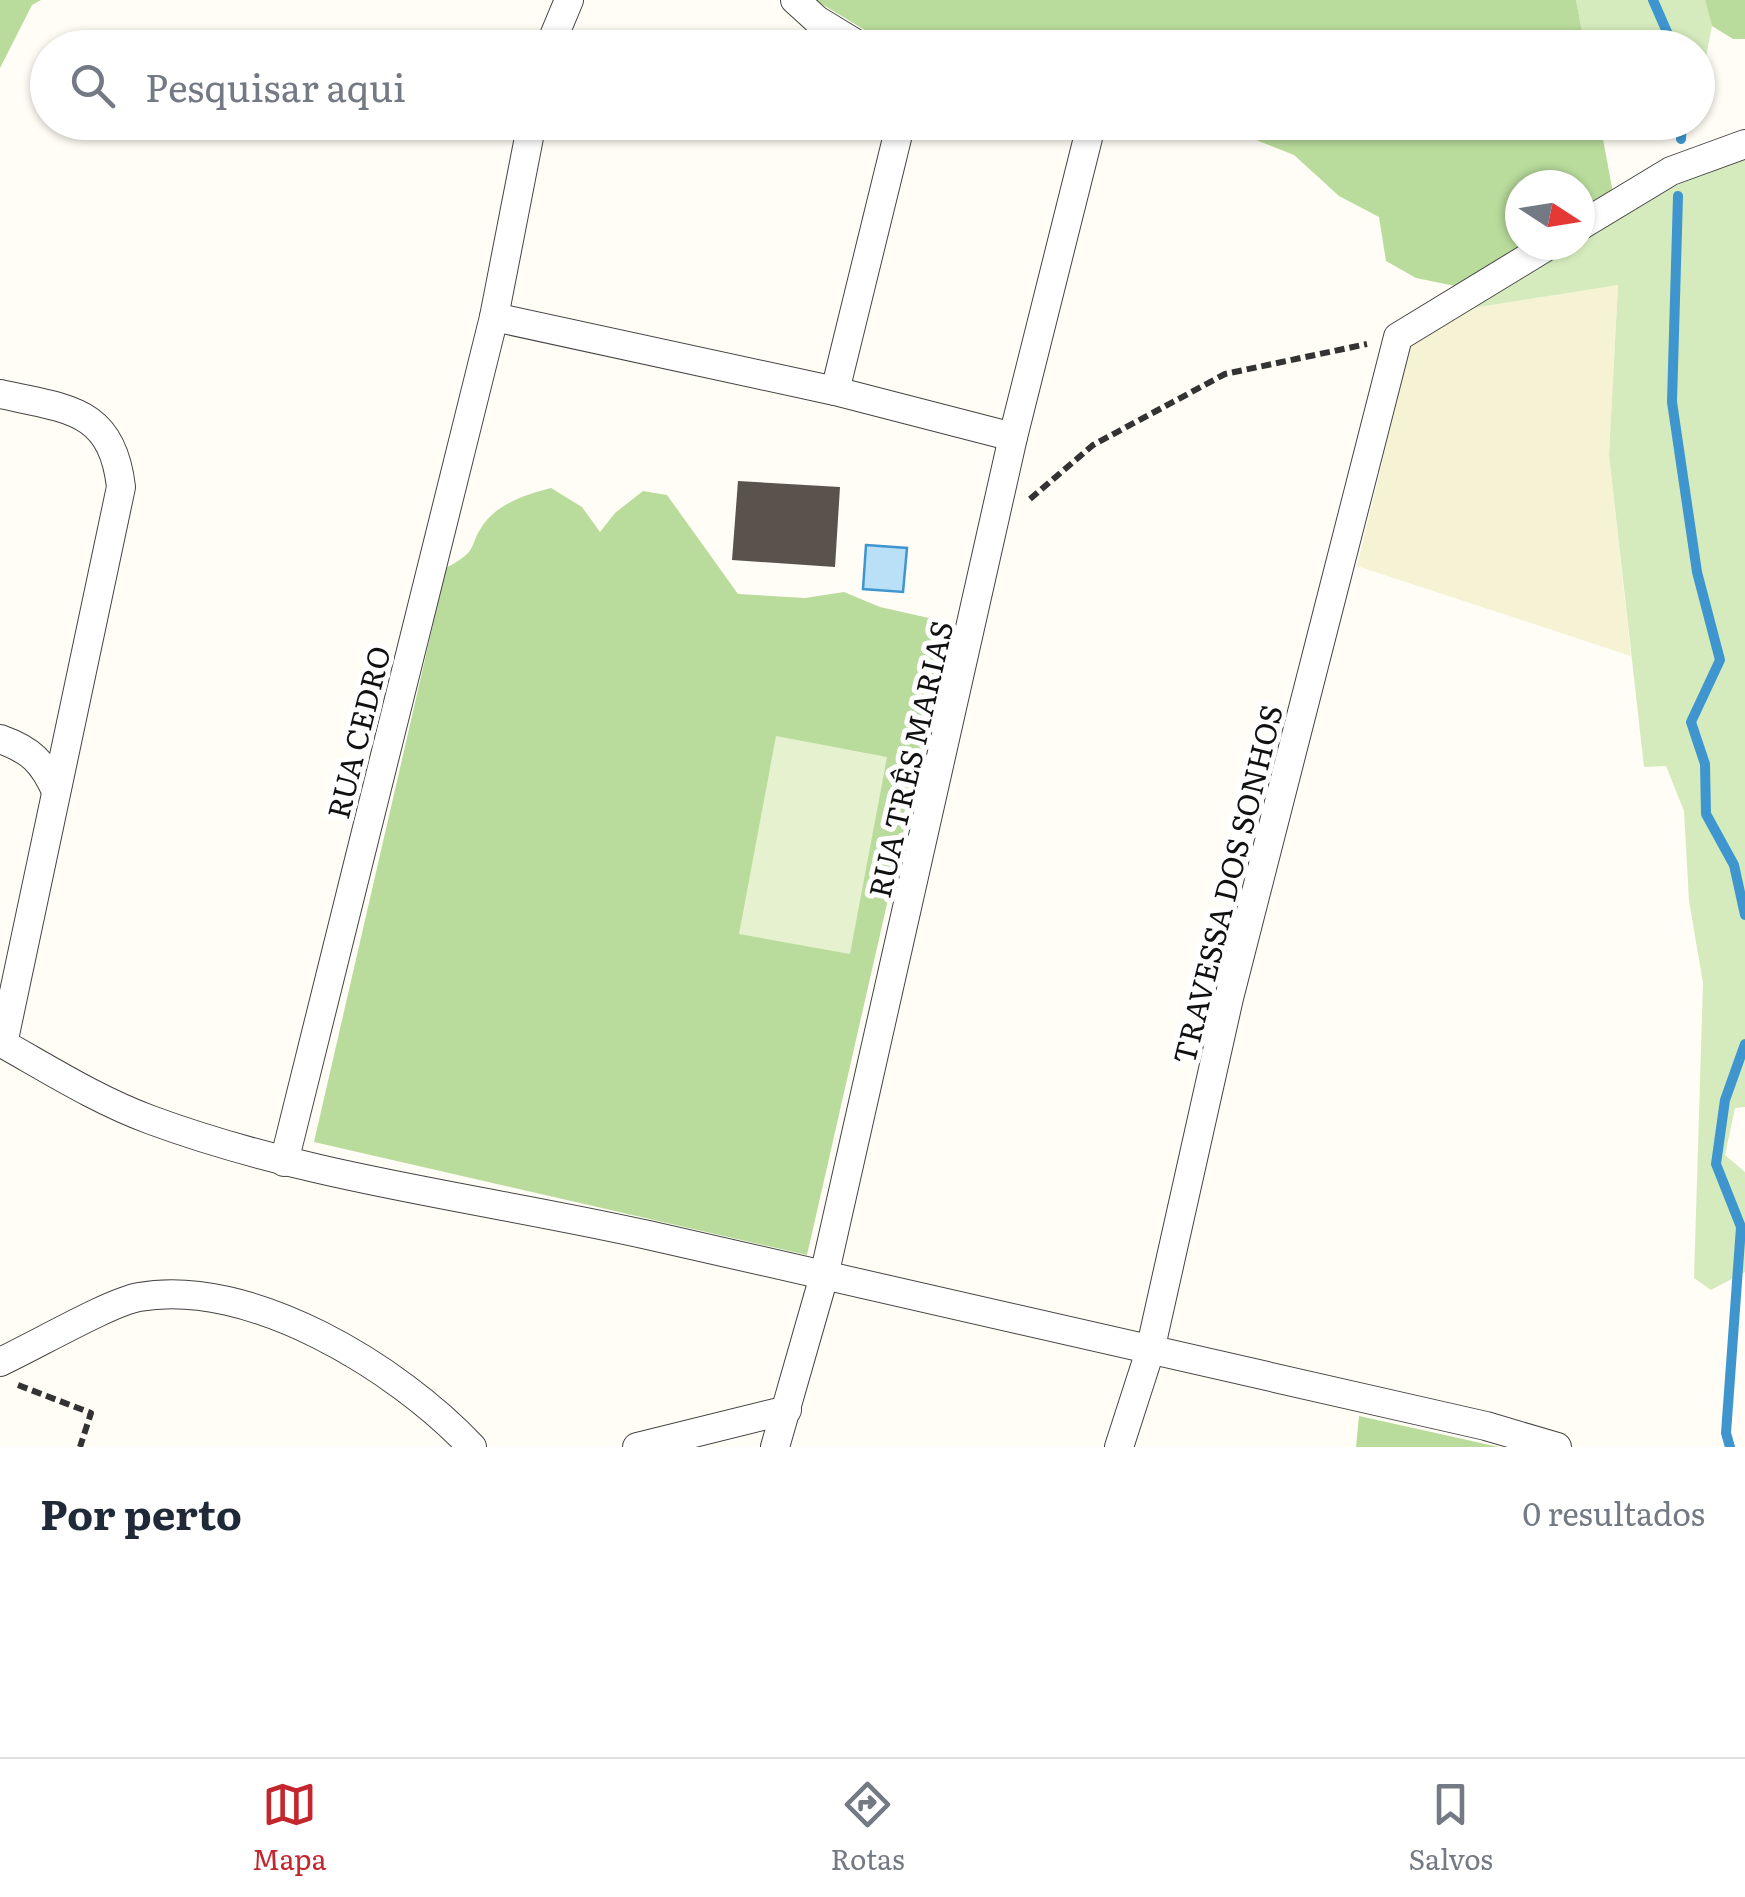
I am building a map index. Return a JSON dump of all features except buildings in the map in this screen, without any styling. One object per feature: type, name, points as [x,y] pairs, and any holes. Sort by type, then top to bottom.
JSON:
[{"type":"street","points":[[556,30],[568,0]]},
{"type":"street","points":[[795,0],[833,30]]},
{"type":"street","name":"RUA CEDRO","points":[[284,1162],[494,317],[528,140]]},
{"type":"street","points":[[835,391],[897,140]]},
{"type":"street","name":"RUA TRÊS MARIAS","points":[[774,1447],[824,1276],[1013,437],[1087,140]]},
{"type":"street","points":[[1595,217],[1670,171],[1745,144]]},
{"type":"street","points":[[1398,337],[1524,260]]},
{"type":"street","points":[[494,317],[835,391],[1013,437]]},
{"type":"street","name":"TRAVESSA DOS SONHOS","points":[[1119,1447],[1150,1351],[1229,998],[1398,337]]},
{"type":"street","points":[[0,394],[82,416],[105,432],[118,462],[118,504],[1,1043],[80,1089],[149,1119],[284,1162],[468,1196],[1486,1426],[1557,1447]]},
{"type":"street","points":[[0,740],[25,748],[44,764],[56,792]]},
{"type":"street","points":[[0,1362],[134,1298],[178,1293],[218,1298],[277,1316],[331,1342],[409,1392],[472,1447]]},
{"type":"street","points":[[636,1447],[786,1410]]},
{"type":"path","points":[[995,529],[1092,445],[1225,374],[1398,337]]},
{"type":"path","points":[[0,1378],[90,1412],[80,1447]]},
{"type":"shaded area","points":[[1618,284],[1609,455],[1631,656],[1357,566],[1412,338],[1466,309]]},
{"type":"green space","points":[[0,0],[41,0],[32,5],[0,68]]},
{"type":"green space","points":[[815,0],[1576,0],[1582,30],[865,30]]},
{"type":"green space","points":[[1576,0],[1705,0],[1712,26],[1711,30],[1582,30]]},
{"type":"green space","points":[[1705,0],[1745,0],[1745,39],[1733,39],[1712,26]]},
{"type":"green space","points":[[1256,140],[1603,140],[1613,193],[1595,203],[1595,170],[1505,170],[1505,256],[1455,286],[1416,278],[1386,261],[1379,217],[1339,196],[1294,155]]},
{"type":"green space","points":[[1745,154],[1745,1107],[1735,1108],[1725,1155],[1745,1172],[1745,1272],[1711,1290],[1694,1278],[1703,983],[1689,901],[1684,811],[1666,766],[1644,767],[1609,455],[1618,285],[1466,309],[1547,260],[1595,260],[1595,232]]},
{"type":"green space","points":[[551,488],[582,507],[600,532],[615,513],[643,491],[667,495],[738,594],[805,598],[844,592],[880,607],[951,623],[807,1255],[314,1142],[446,568],[469,552],[486,521],[500,509]]},
{"type":"green space","points":[[776,736],[887,757],[850,954],[739,934]]},
{"type":"green space","points":[[1359,1416],[1499,1447],[1356,1447]]},
{"type":"water","points":[[866,545],[907,548],[903,592],[863,589]]},
{"type":"waterway","points":[[1653,0],[1666,30]]},
{"type":"waterway","points":[[1678,196],[1672,402],[1697,572],[1720,660],[1691,722],[1705,764],[1706,814],[1734,865],[1745,915]]},
{"type":"waterway","points":[[1730,1447],[1726,1433],[1741,1227],[1716,1164],[1725,1100],[1745,1044]]}]
